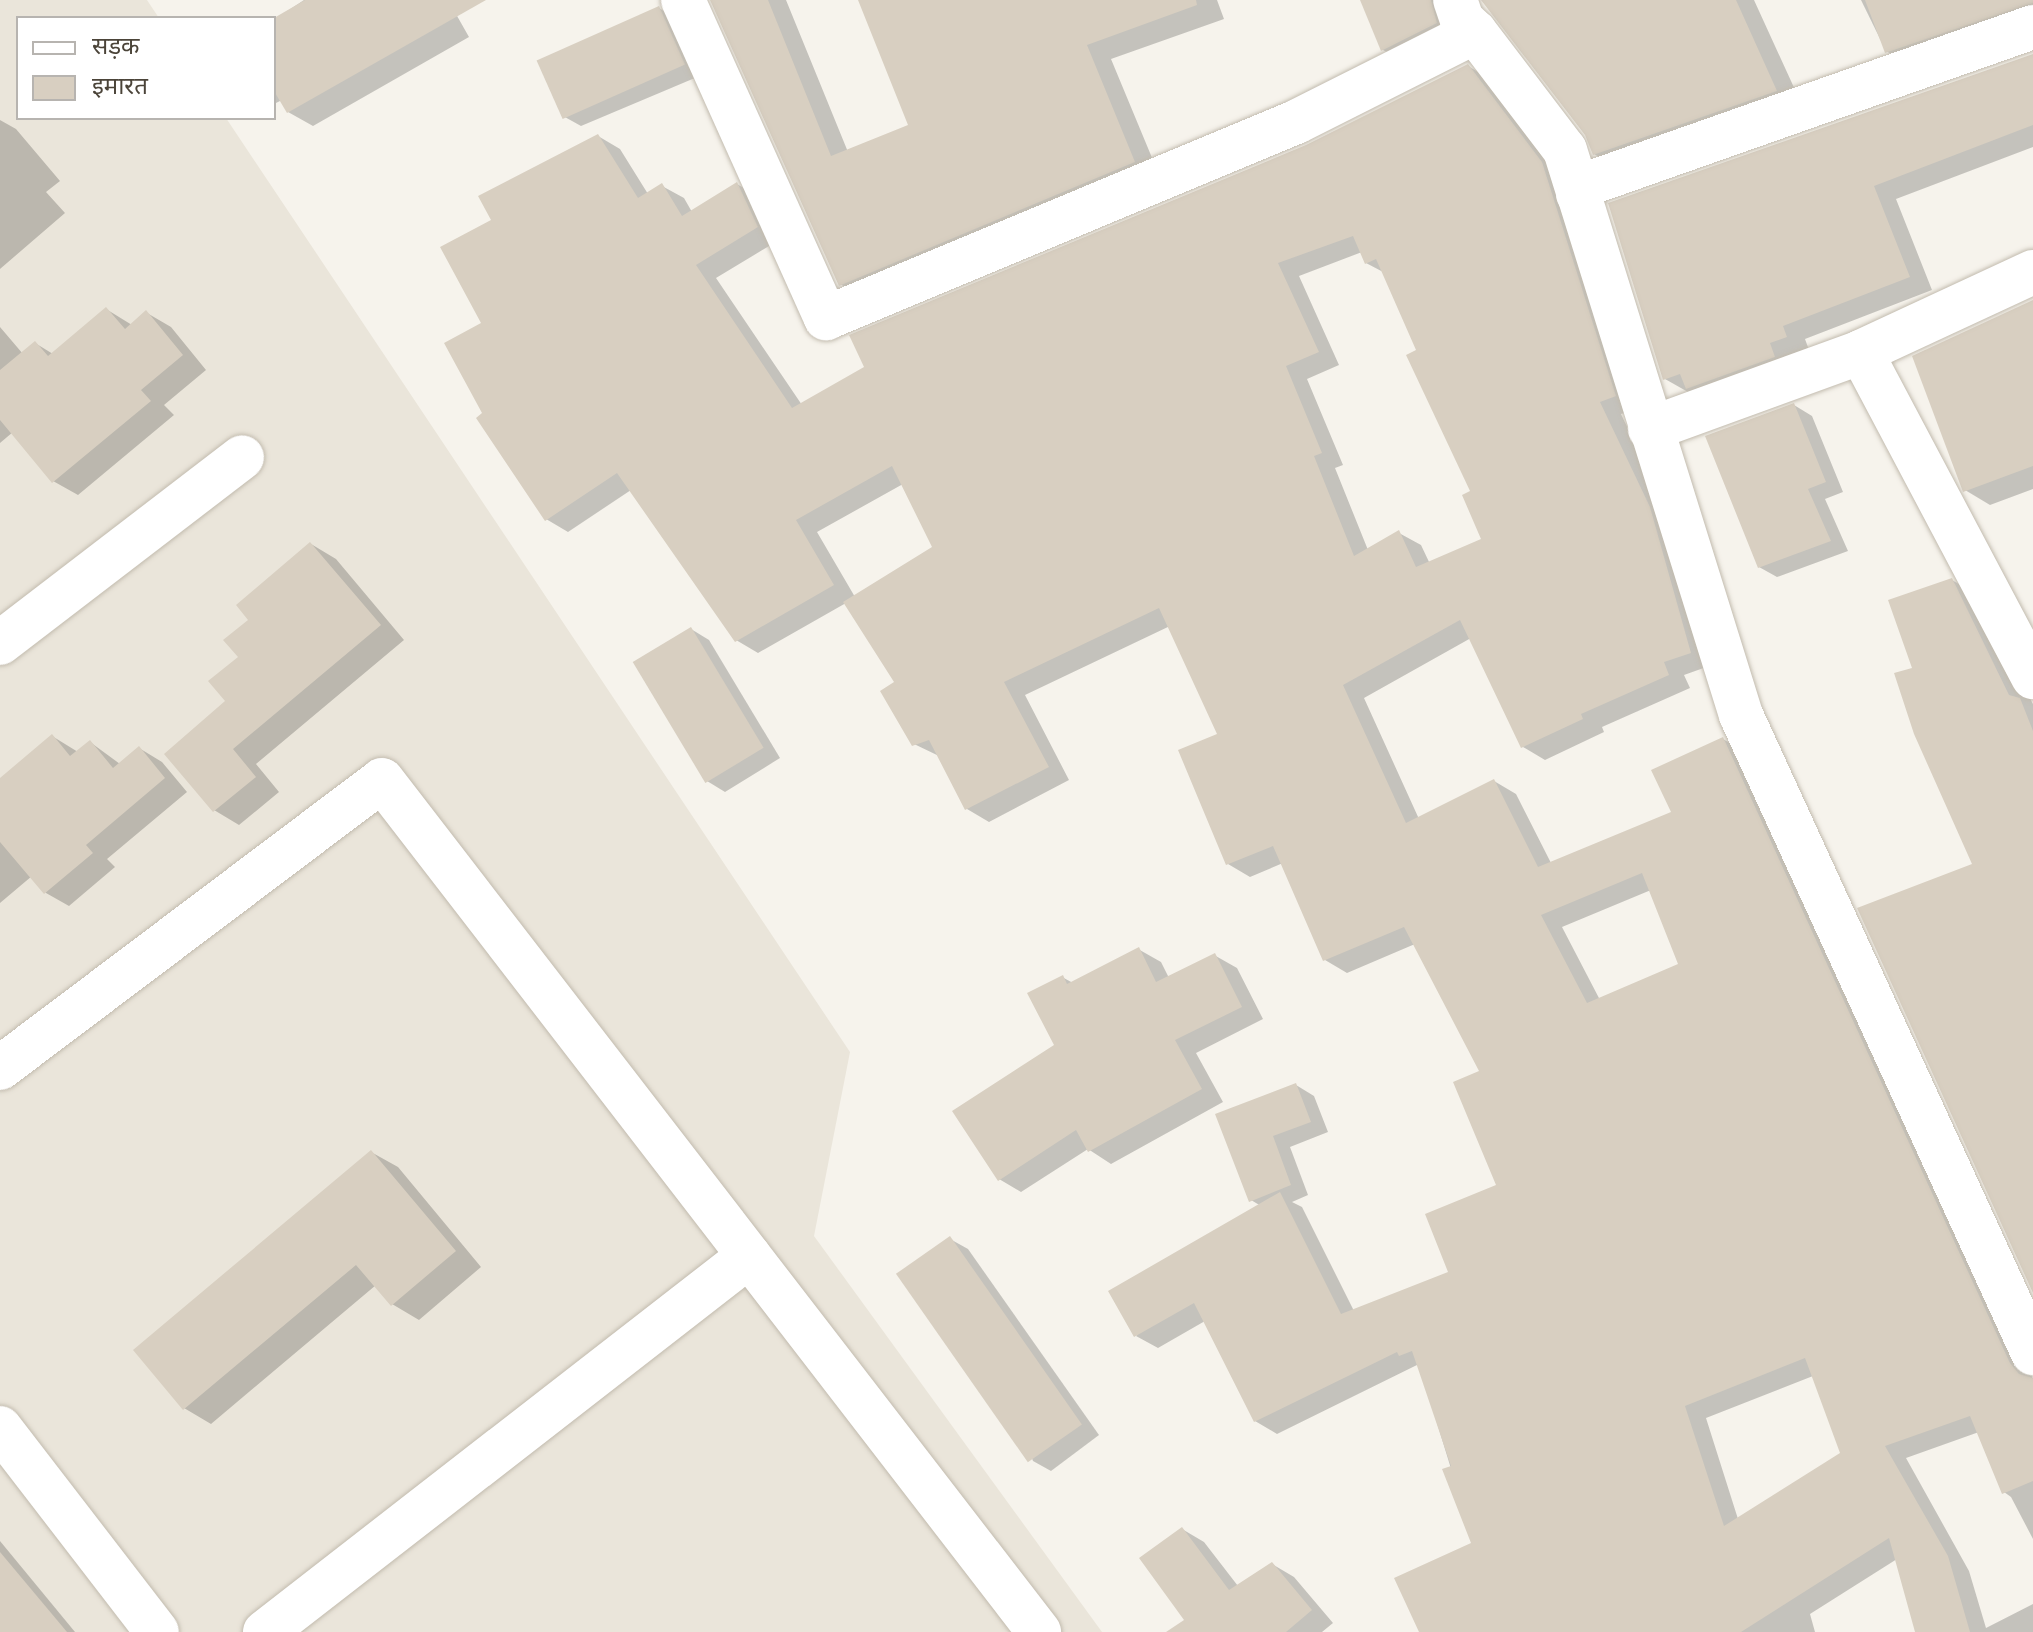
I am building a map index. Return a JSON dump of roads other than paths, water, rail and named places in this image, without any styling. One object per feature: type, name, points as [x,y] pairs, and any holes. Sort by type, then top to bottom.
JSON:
[{"type":"street","points":[[683,0],[826,318],[1296,122],[1465,16],[1565,150],[1741,715],[2033,1353]]},
{"type":"street","points":[[1578,194],[1590,183],[2033,27]]},
{"type":"street","points":[[1650,429],[1861,352],[2033,272]]},
{"type":"street","points":[[1861,352],[2033,677]]},
{"type":"street","points":[[0,643],[242,457]]},
{"type":"street","points":[[0,1068],[382,780],[1039,1632]]},
{"type":"street","points":[[265,1632],[749,1256]]},
{"type":"street","points":[[0,1428],[157,1632]]}]
